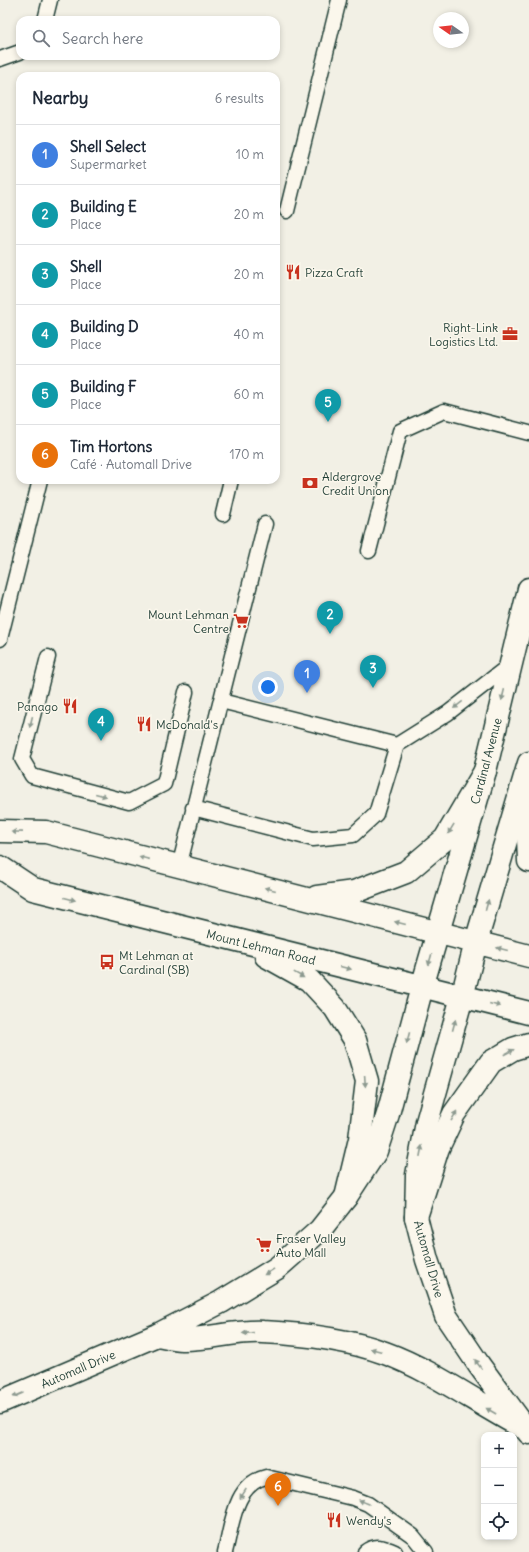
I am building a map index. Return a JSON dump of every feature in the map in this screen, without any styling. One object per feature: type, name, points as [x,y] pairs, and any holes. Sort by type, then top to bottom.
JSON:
[{"type":"main road","name":"Cardinal Avenue","points":[[422,987],[485,771],[529,589]]},
{"type":"main road","points":[[476,942],[529,763]]},
{"type":"main road","points":[[308,899],[354,892],[406,872],[445,839],[485,771]]},
{"type":"main road","points":[[529,776],[527,813],[529,861]]},
{"type":"main road","points":[[0,831],[46,832],[529,956]]},
{"type":"main road","name":"Mount Lehman Road","points":[[0,867],[33,890],[529,1013]]},
{"type":"main road","points":[[240,942],[309,980],[335,1008],[355,1040],[367,1081],[360,1139],[346,1196]]},
{"type":"main road","name":"Automall Drive","points":[[476,942],[427,1122],[417,1175],[416,1218],[427,1260],[446,1316],[527,1431]]},
{"type":"main road","name":"Automall Drive","points":[[0,1402],[157,1335],[221,1302],[277,1268],[320,1230],[346,1196],[376,1151],[388,1114],[422,987]]},
{"type":"main road","points":[[416,1218],[438,1148],[454,1114],[491,1062],[513,1049],[529,1044]]},
{"type":"main road","name":"Automall Drive","points":[[157,1335],[181,1339],[261,1332],[310,1336],[347,1342],[385,1353],[420,1368],[527,1431]]},
{"type":"lane","points":[[46,16],[50,0]]},
{"type":"lane","points":[[287,210],[339,0]]},
{"type":"lane","points":[[0,59],[16,53]]},
{"type":"lane","points":[[369,551],[400,431],[444,411],[529,433]]},
{"type":"lane","points":[[0,639],[39,484]]},
{"type":"lane","points":[[223,514],[231,484]]},
{"type":"lane","points":[[179,867],[265,524]]},
{"type":"lane","points":[[48,657],[22,759],[32,776],[129,802],[164,784],[186,692]]},
{"type":"lane","points":[[193,808],[313,838],[353,835],[376,814],[397,745],[448,713],[511,664]]},
{"type":"lane","points":[[221,701],[397,745]]},
{"type":"lane","points":[[225,1552],[239,1501],[244,1491],[257,1479],[266,1477],[353,1498],[368,1504],[413,1536],[426,1552]]},
{"type":"lane","points":[[365,1552],[372,1547],[378,1547],[395,1552]]},
{"type":"place","name":"Pizza Craft","points":[[293,272]]},
{"type":"place","name":"Right-Link Logistics Ltd.","points":[[510,334]]},
{"type":"place","name":"Building F","points":[[328,422]]},
{"type":"place","name":"Aldergrove Credit Union","points":[[310,483]]},
{"type":"place","name":"Mount Lehman Centre","points":[[241,621]]},
{"type":"place","name":"Building E","points":[[330,634]]},
{"type":"place","name":"Shell","points":[[373,688]]},
{"type":"place","name":"Shell Select","points":[[307,693]]},
{"type":"place","name":"Panago","points":[[70,706]]},
{"type":"place","name":"McDonald's","points":[[144,724]]},
{"type":"place","name":"Building D","points":[[101,741]]},
{"type":"place","name":"Mt Lehman at Cardinal (SB)","points":[[107,962]]},
{"type":"place","name":"Fraser Valley Auto Mall","points":[[264,1245]]},
{"type":"place","name":"Tim Hortons","points":[[278,1506]]},
{"type":"place","name":"Wendy's","points":[[334,1520]]}]
